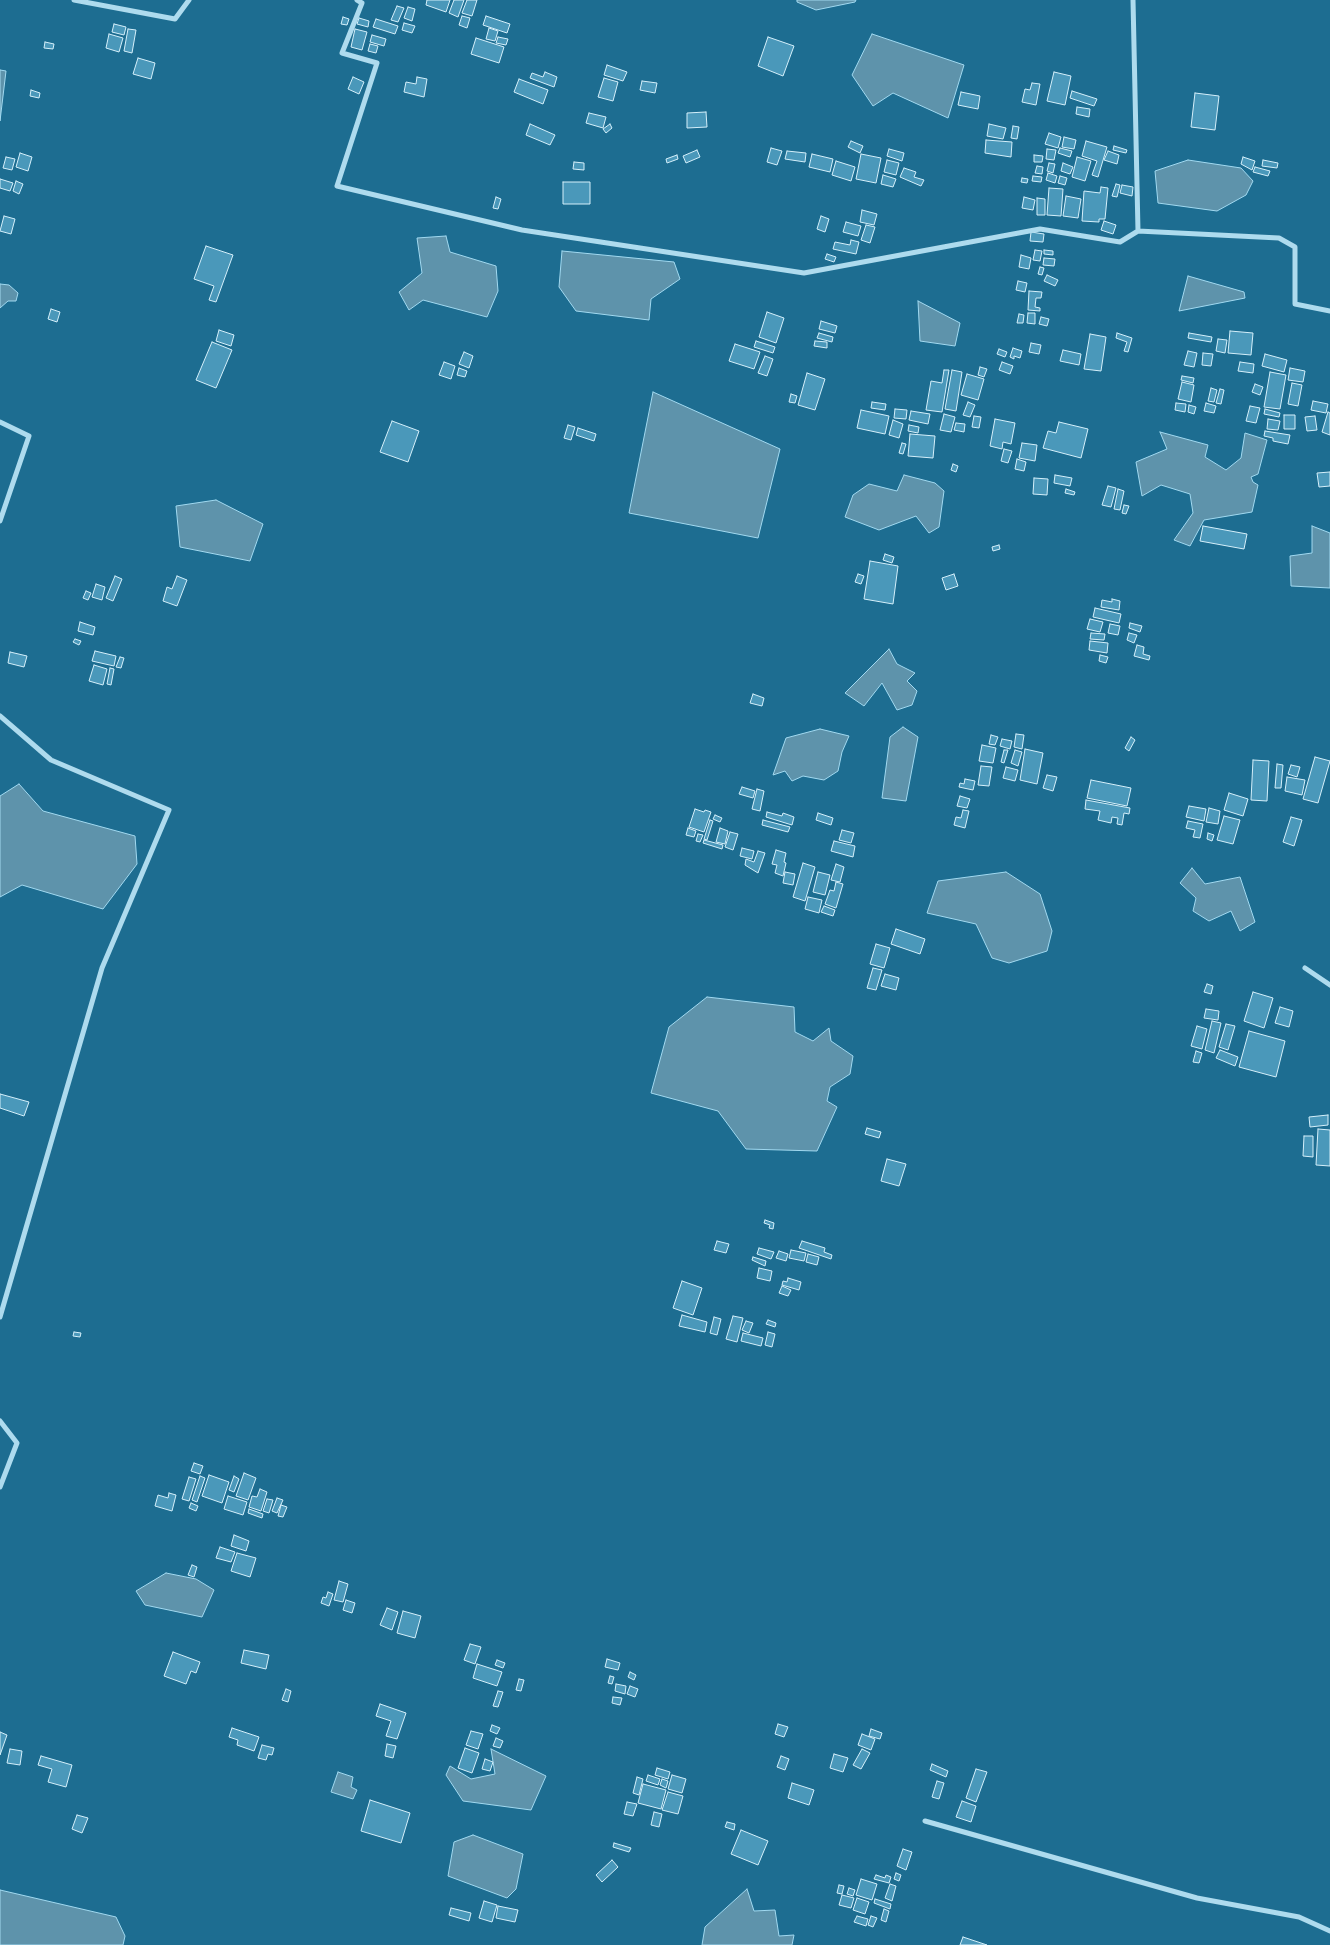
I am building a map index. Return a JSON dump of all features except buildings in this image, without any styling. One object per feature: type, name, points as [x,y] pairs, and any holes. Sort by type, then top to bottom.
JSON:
[{"type":"street","points":[[74,0],[175,19],[189,0]]},
{"type":"street","points":[[357,0],[362,3],[342,53],[377,63],[336,186],[522,230],[804,273],[1040,229],[1120,242],[1138,230],[1279,238],[1295,247],[1295,304],[1330,311]]},
{"type":"street","points":[[1133,0],[1138,230]]},
{"type":"street","points":[[0,422],[29,436],[0,521]]},
{"type":"street","points":[[0,716],[51,760],[169,810],[102,968],[0,1317]]},
{"type":"street","points":[[1305,968],[1330,985]]},
{"type":"street","points":[[0,1421],[17,1444],[0,1487]]},
{"type":"street","points":[[925,1821],[1197,1898],[1299,1917],[1330,1931]]},
{"type":"water","points":[[797,0],[856,0],[855,2],[816,10],[797,2]]},
{"type":"water","points":[[872,34],[964,65],[948,118],[893,93],[873,106],[852,75]]},
{"type":"water","points":[[0,70],[6,71],[0,121]]},
{"type":"water","points":[[1188,160],[1241,168],[1253,181],[1246,195],[1217,211],[1158,203],[1155,171]]},
{"type":"water","points":[[446,236],[450,252],[496,266],[498,291],[487,317],[423,300],[409,310],[399,292],[422,273],[417,238]]},
{"type":"water","points":[[562,251],[674,262],[680,279],[651,299],[649,320],[576,311],[559,287]]},
{"type":"water","points":[[1188,276],[1244,292],[1245,298],[1179,311]]},
{"type":"water","points":[[0,284],[9,285],[18,293],[16,301],[8,301],[0,308]]},
{"type":"water","points":[[918,301],[960,323],[955,346],[920,341]]},
{"type":"water","points":[[653,392],[780,449],[758,538],[629,513]]},
{"type":"water","points":[[1160,432],[1208,445],[1205,457],[1226,470],[1241,458],[1245,433],[1267,440],[1258,474],[1251,477],[1253,482],[1258,485],[1252,512],[1204,520],[1190,546],[1174,540],[1193,513],[1190,494],[1161,485],[1142,496],[1136,462],[1167,449]]},
{"type":"water","points":[[904,475],[935,483],[944,491],[939,527],[929,533],[916,516],[879,530],[845,517],[853,495],[869,484],[897,491]]},
{"type":"water","points":[[216,500],[263,524],[250,561],[180,547],[176,506]]},
{"type":"water","points":[[1312,526],[1330,533],[1330,588],[1291,586],[1290,556],[1312,553]]},
{"type":"water","points":[[889,649],[897,664],[915,673],[907,681],[917,691],[912,705],[897,710],[882,683],[864,706],[845,693]]},
{"type":"water","points":[[903,727],[918,737],[906,801],[882,798],[890,737]]},
{"type":"water","points":[[820,729],[849,736],[842,752],[838,771],[824,780],[803,776],[792,781],[785,771],[773,775],[786,738]]},
{"type":"water","points":[[19,784],[43,811],[135,836],[137,864],[103,909],[22,885],[0,897],[0,796]]},
{"type":"water","points":[[1192,868],[1205,884],[1240,877],[1255,922],[1240,931],[1231,911],[1209,921],[1193,911],[1196,898],[1180,883]]},
{"type":"water","points":[[1006,872],[1040,894],[1052,931],[1047,951],[1009,963],[992,958],[976,924],[927,913],[938,881]]},
{"type":"water","points":[[707,997],[794,1007],[795,1032],[813,1041],[829,1028],[831,1041],[853,1056],[850,1074],[830,1087],[827,1101],[837,1107],[817,1151],[746,1149],[718,1111],[651,1093],[669,1027]]},
{"type":"water","points":[[166,1573],[196,1579],[214,1590],[202,1617],[145,1605],[136,1591]]},
{"type":"water","points":[[491,1749],[546,1776],[531,1810],[463,1801],[446,1775],[450,1766],[471,1779],[495,1774]]},
{"type":"water","points":[[338,1772],[353,1777],[351,1787],[357,1790],[353,1799],[331,1792]]},
{"type":"water","points":[[473,1835],[523,1854],[516,1889],[507,1898],[448,1876],[454,1842]]},
{"type":"water","points":[[747,1889],[754,1911],[775,1910],[779,1936],[794,1935],[792,1945],[702,1945],[705,1927]]},
{"type":"water","points":[[0,1890],[116,1917],[125,1936],[123,1945],[0,1945]]}]
